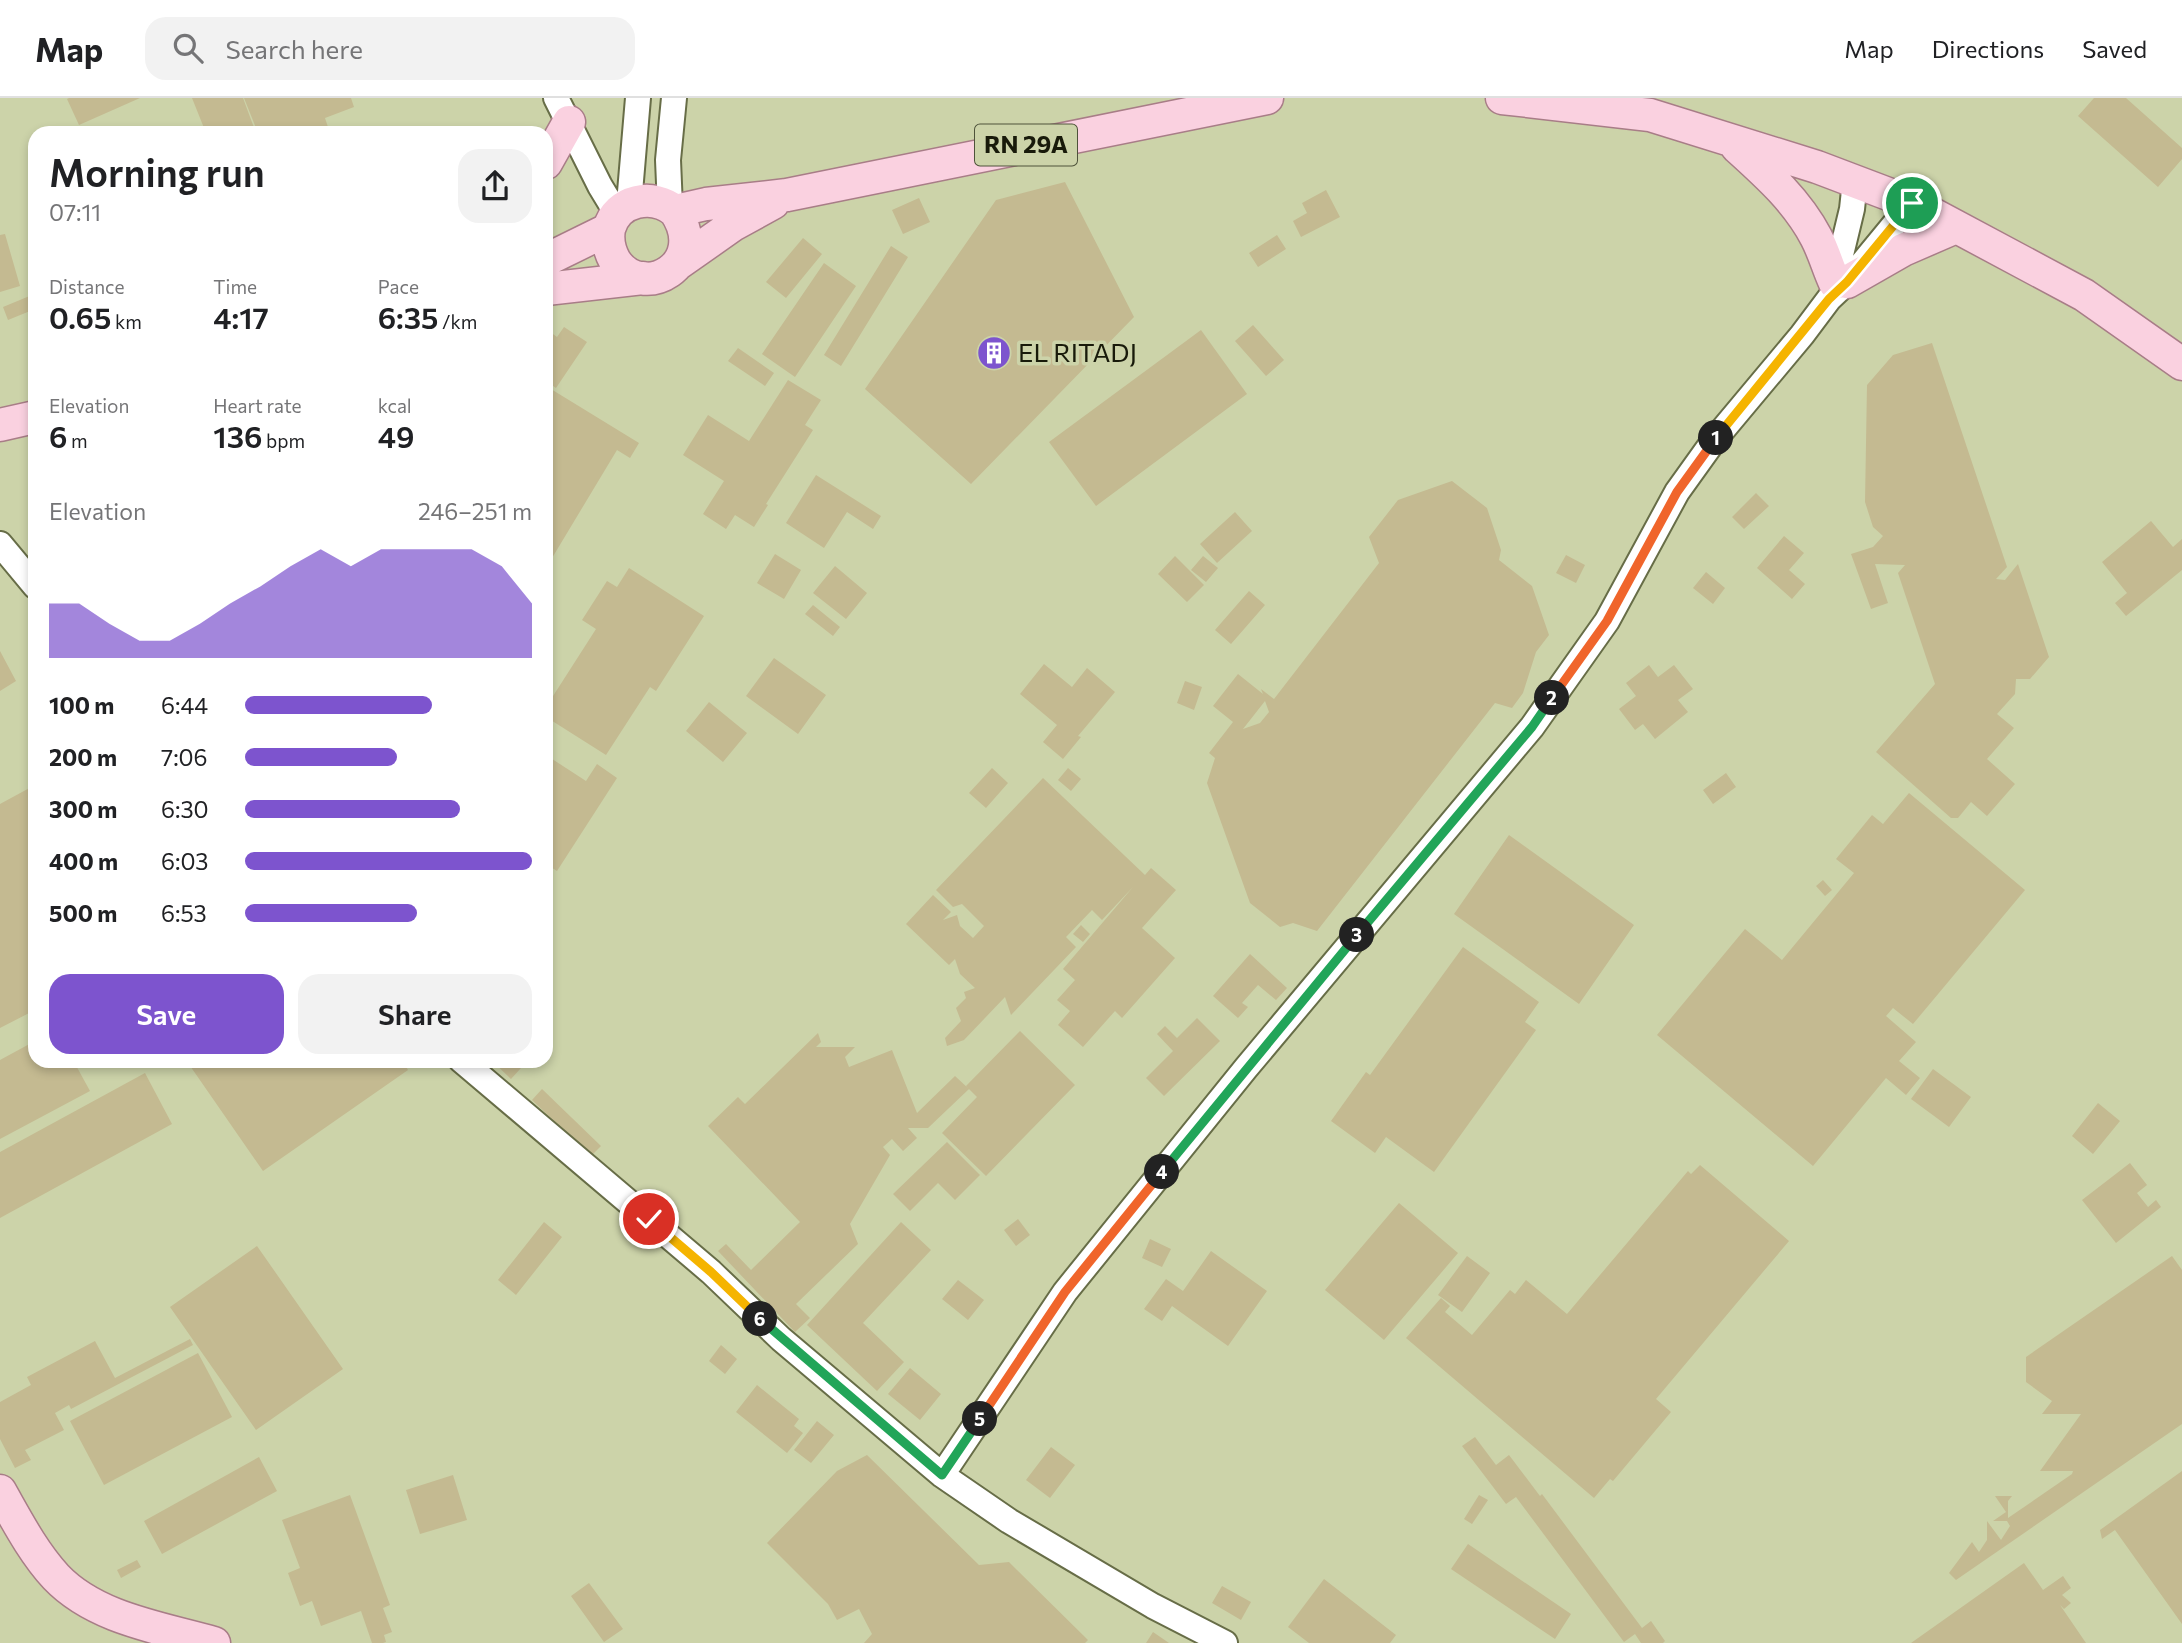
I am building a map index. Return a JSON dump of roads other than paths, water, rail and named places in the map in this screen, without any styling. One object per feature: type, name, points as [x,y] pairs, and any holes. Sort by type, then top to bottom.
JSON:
[{"type":"main road","name":"RN 29A","points":[[672,209],[787,195],[1266,98]]},
{"type":"main road","points":[[1502,98],[1650,115],[1854,181],[1912,203],[2084,295],[2182,364]]},
{"type":"main road","points":[[553,141],[563,110]]},
{"type":"main road","points":[[1728,139],[1773,179],[1795,204],[1817,239],[1837,288],[1903,250],[1956,227]]},
{"type":"main road","name":"RN 29A","points":[[679,263],[733,225],[787,195]]},
{"type":"main road","points":[[553,256],[643,200],[657,201],[672,209],[683,223],[687,236],[679,263],[669,272],[657,277],[553,288]]},
{"type":"main road","points":[[619,216],[608,242],[612,255],[619,266],[630,274],[643,278]]},
{"type":"main road","points":[[0,425],[28,419]]},
{"type":"main road","points":[[0,1491],[33,1550],[58,1579],[89,1602],[124,1618],[214,1643]]},
{"type":"street","points":[[619,216],[638,98]]},
{"type":"street","points":[[672,209],[668,160],[674,98]]},
{"type":"street","points":[[563,110],[600,186],[619,216]]},
{"type":"street","points":[[1837,288],[1852,209],[1854,181]]},
{"type":"street","points":[[942,1475],[1065,1292],[1246,1068],[1532,727],[1607,621],[1677,492],[1715,439],[1837,288],[1912,203]]},
{"type":"street","points":[[0,544],[28,578]]},
{"type":"street","points":[[470,1068],[711,1272],[781,1339],[942,1475],[1009,1521],[1153,1606],[1225,1643]]},
{"type":"place","name":"EL RITADJ","points":[[994,353]]}]
